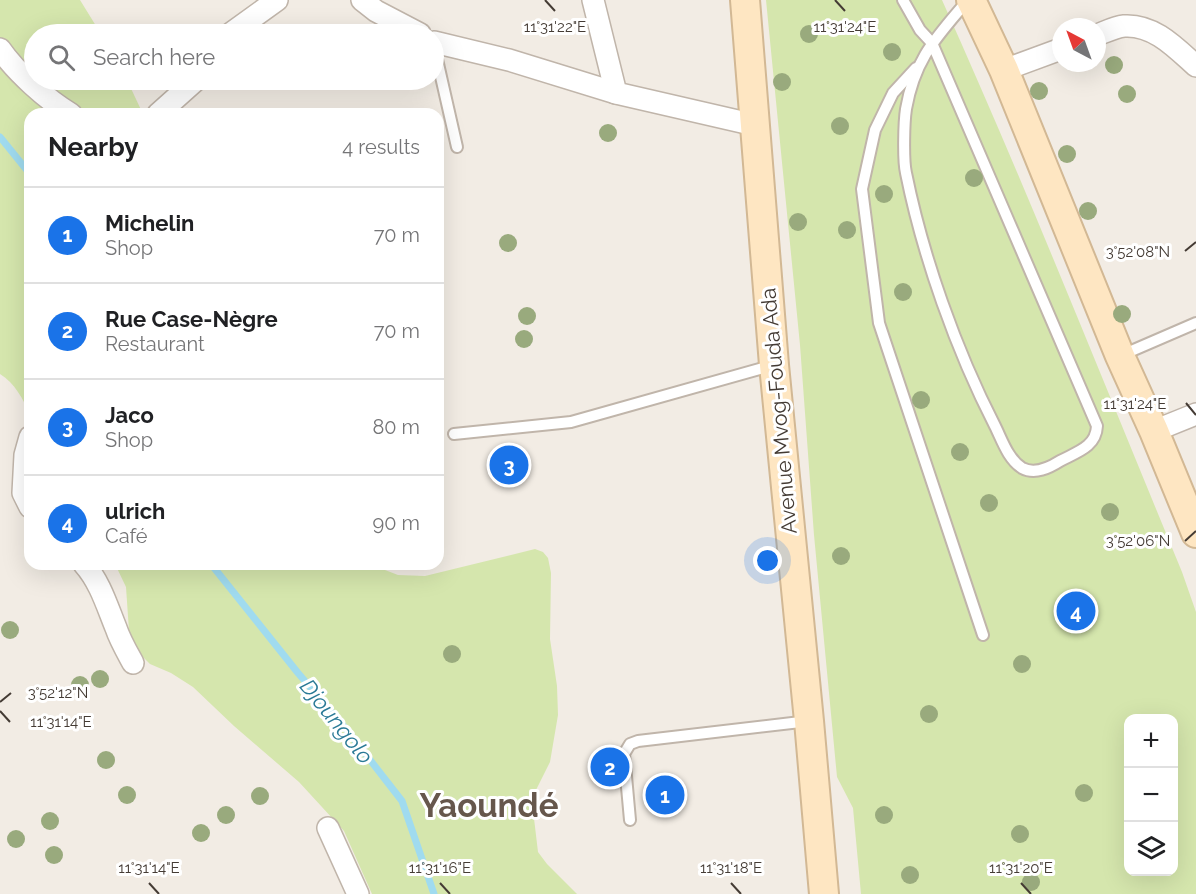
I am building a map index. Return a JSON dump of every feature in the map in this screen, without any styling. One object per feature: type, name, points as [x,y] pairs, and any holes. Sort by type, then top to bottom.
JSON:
[{"type":"main road","name":"Avenue Mvog-Fouda Ada","points":[[745,0],[774,365],[824,894]]},
{"type":"main road","points":[[970,0],[1004,70],[1120,356],[1196,533]]},
{"type":"street","points":[[244,24],[277,0]]},
{"type":"street","points":[[362,0],[376,11],[401,24]]},
{"type":"street","points":[[593,0],[616,93]]},
{"type":"street","points":[[1106,32],[1122,26],[1143,27],[1170,42],[1196,66]]},
{"type":"street","points":[[444,46],[509,60],[616,93],[755,125]]},
{"type":"street","points":[[0,49],[24,75]]},
{"type":"street","points":[[1004,70],[1052,52]]},
{"type":"street","points":[[40,90],[60,108]]},
{"type":"street","points":[[165,108],[185,90]]},
{"type":"street","points":[[1154,431],[1196,414]]},
{"type":"street","points":[[24,474],[24,495]]},
{"type":"street","points":[[89,570],[106,601],[117,632],[132,663]]},
{"type":"street","points":[[328,828],[358,894]]},
{"type":"lane","points":[[903,0],[920,30],[932,43],[1097,426],[1096,437],[1090,445],[1043,471],[1024,469],[1012,459],[971,380],[928,258],[905,170],[906,111],[917,67]]},
{"type":"lane","points":[[970,0],[932,43],[917,67],[893,93],[875,130],[862,189],[879,323],[983,635]]},
{"type":"lane","points":[[444,89],[457,147]]},
{"type":"lane","points":[[1120,356],[1196,323]]},
{"type":"lane","points":[[454,434],[571,422],[774,365]]},
{"type":"lane","points":[[630,820],[624,754],[630,744],[638,741],[809,721]]},
{"type":"green space","points":[[0,0],[80,0],[95,24],[24,24],[24,90],[132,90],[140,108],[24,108],[24,403],[14,387],[0,374]]},
{"type":"green space","points":[[766,0],[942,0],[1064,285],[1182,572],[1196,612],[1196,894],[861,894],[853,808],[837,777],[814,535],[800,345]]},
{"type":"green space","points":[[535,549],[543,552],[548,558],[551,573],[550,639],[557,686],[558,715],[550,762],[536,790],[533,810],[538,852],[577,894],[372,894],[344,831],[299,782],[193,687],[171,673],[150,664],[141,655],[129,631],[126,587],[118,570],[385,570],[398,575],[425,576]]},
{"type":"waterway","name":"Djoungolo","points":[[0,137],[24,167]]},
{"type":"waterway","name":"Djoungolo","points":[[216,570],[402,801],[434,894]]},
{"type":"place","name":"Jaco","points":[[509,465]]},
{"type":"place","name":"ulrich","points":[[1076,611]]},
{"type":"place","name":"Rue Case-Nègre","points":[[610,767]]},
{"type":"place","name":"Michelin","points":[[665,795]]},
{"type":"district","name":"Yaoundé","points":[[489,805]]}]
